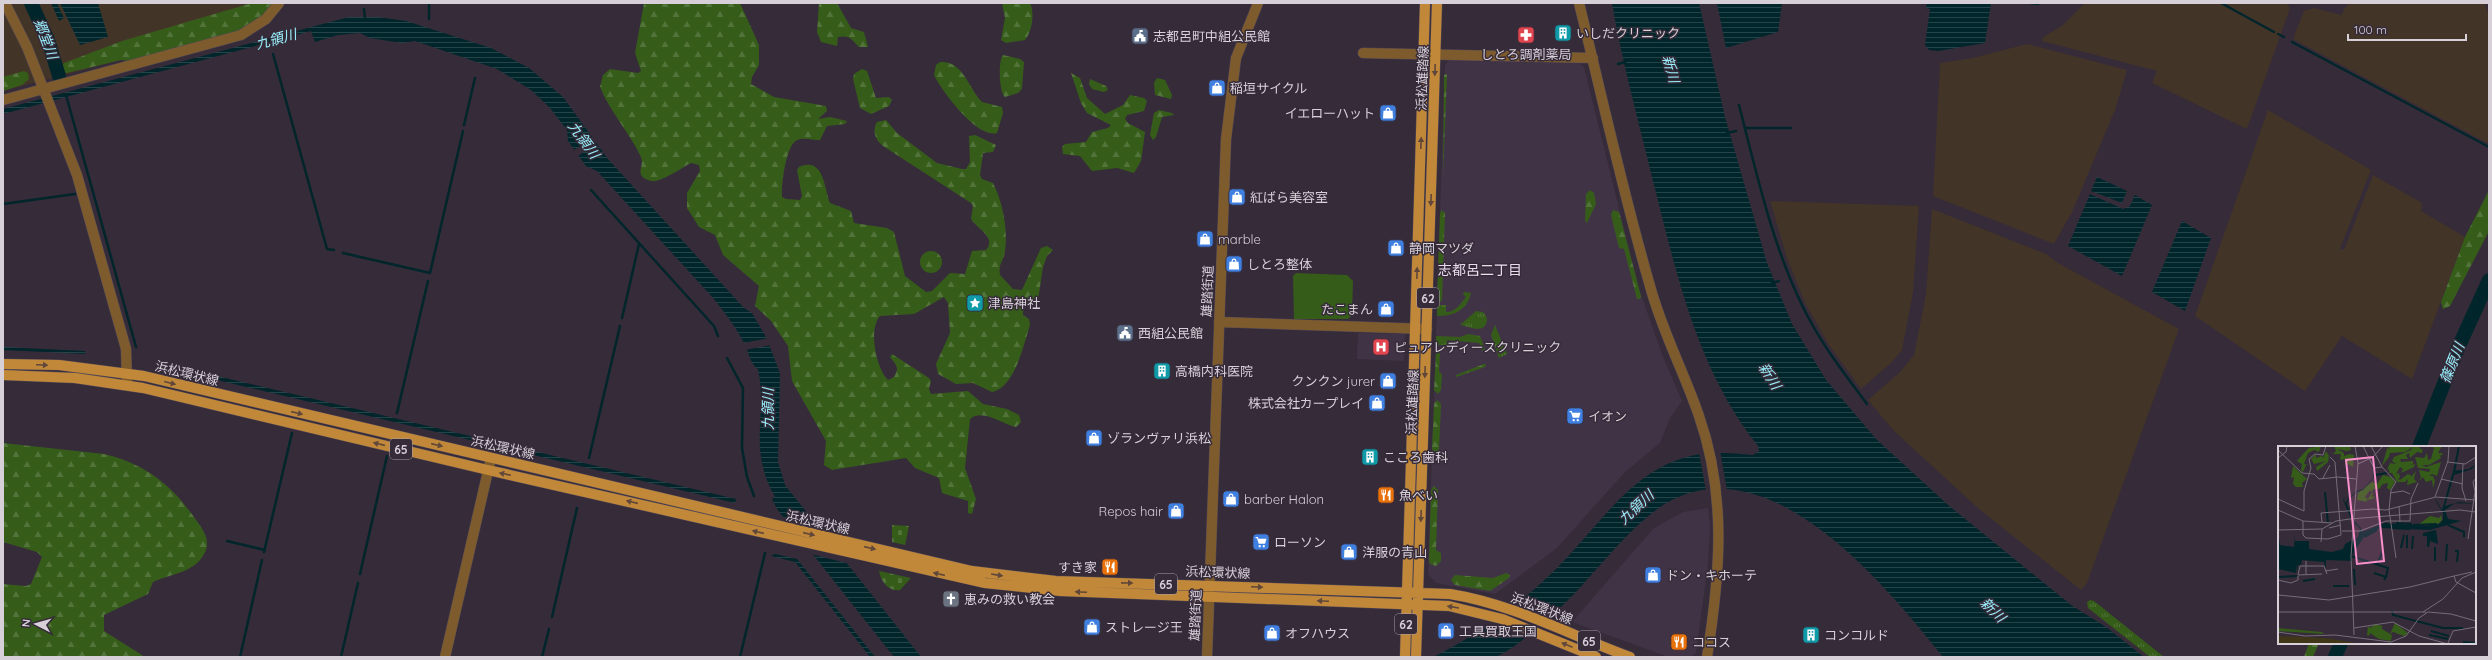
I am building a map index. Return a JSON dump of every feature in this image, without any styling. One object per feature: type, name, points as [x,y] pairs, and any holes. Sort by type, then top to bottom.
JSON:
[{"type":"main road","name":"浜松雄踏線","points":[[1405,657],[1425,3]]},
{"type":"main road","name":"浜松雄踏線","points":[[1416,657],[1437,3]]},
{"type":"main road","name":"浜松環状線","points":[[3,364],[59,365],[126,372],[972,571],[1068,582],[1418,592],[1463,596],[1502,606],[1630,657]]},
{"type":"main road","name":"浜松環状線","points":[[3,375],[58,376],[127,385],[842,552],[959,578],[1013,588],[1209,598],[1449,606],[1491,616],[1538,633],[1596,657]]},
{"type":"street","points":[[5,3],[20,32],[45,90],[81,189],[126,349],[127,385]]},
{"type":"street","points":[[3,100],[45,90],[241,35],[266,19],[279,3]]},
{"type":"street","name":"雄踏街道","points":[[1207,657],[1226,139],[1232,76],[1238,50],[1258,3]]},
{"type":"street","points":[[1579,3],[1651,292],[1670,346],[1699,415],[1708,446],[1717,493],[1720,534],[1719,569],[1707,657]]},
{"type":"street","points":[[1363,53],[1593,58]]},
{"type":"street","points":[[1219,322],[1427,329]]},
{"type":"street","points":[[445,657],[491,458]]},
{"type":"shaded area","points":[[3,3],[275,3],[130,61],[121,60],[3,91]]},
{"type":"shaded area","points":[[2085,3],[2287,3],[2290,8],[2247,129],[2152,83],[2157,71],[2042,41],[2042,38],[2063,25]]},
{"type":"shaded area","points":[[2348,3],[2485,3],[2489,16],[2489,144],[2293,39],[2304,11],[2314,8],[2341,15]]},
{"type":"shaded area","points":[[2027,44],[2127,70],[2115,110],[2072,212],[2054,244],[1933,196],[1940,63],[1973,58]]},
{"type":"shaded area","points":[[1450,59],[1579,63],[1584,67],[1639,289],[1663,357],[1682,401],[1670,418],[1660,443],[1625,472],[1557,548],[1495,594],[1436,583],[1428,574],[1445,65]]},
{"type":"shaded area","points":[[2268,110],[2371,170],[2340,249],[2344,250],[2373,175],[2422,203],[2421,211],[2465,237],[2412,379],[2342,336],[2305,391],[2195,316]]},
{"type":"shaded area","points":[[1770,201],[1919,206],[1913,292],[1902,350],[1891,363],[1861,389],[1829,345],[1805,303],[1787,258]]},
{"type":"shaded area","points":[[1932,209],[2046,254],[2058,263],[2179,329],[2087,583],[2081,590],[1979,509],[1893,430],[1868,400],[1900,372],[1914,355],[1926,294]]},
{"type":"shaded area","name":"ピュアレディースクリニック","points":[[1358,333],[1405,334],[1404,361],[1357,359]]},
{"type":"shaded area","points":[[1708,508],[1710,526],[1708,564],[1696,653],[1690,657],[1666,656],[1572,622],[1654,528],[1683,512]]},
{"type":"green space","points":[[252,3],[275,3],[263,17],[240,31],[130,61],[121,60],[67,73],[61,72],[60,69],[64,63],[122,41]]},
{"type":"green space","points":[[644,3],[740,3],[759,45],[759,65],[752,77],[751,84],[774,97],[826,106],[827,111],[818,119],[830,117],[847,121],[845,124],[827,126],[820,140],[803,139],[797,140],[793,143],[785,166],[782,184],[782,197],[786,199],[800,200],[802,196],[797,170],[799,167],[807,165],[814,166],[822,175],[830,203],[851,211],[854,223],[887,228],[894,232],[905,276],[926,292],[932,291],[950,273],[965,274],[972,251],[986,250],[989,245],[988,237],[971,219],[973,206],[971,203],[883,146],[875,135],[875,125],[877,122],[886,120],[897,133],[937,163],[962,169],[966,169],[970,162],[969,136],[975,135],[996,145],[993,152],[983,153],[980,175],[982,179],[993,183],[1000,199],[1004,216],[1006,243],[1000,265],[1000,275],[1013,289],[1022,290],[1041,248],[1047,246],[1053,250],[1047,256],[1043,267],[1038,300],[1028,305],[1023,311],[1023,315],[1029,319],[1030,325],[1013,374],[1000,389],[992,392],[973,383],[956,384],[938,374],[936,364],[950,333],[948,303],[944,297],[914,314],[880,316],[876,322],[874,330],[877,358],[880,367],[888,380],[894,377],[897,371],[894,362],[890,357],[892,354],[929,378],[931,381],[929,389],[931,394],[968,391],[983,404],[1007,409],[1019,415],[1021,422],[1016,427],[987,416],[975,416],[970,419],[965,468],[976,499],[972,514],[968,513],[968,501],[942,493],[939,478],[915,468],[906,458],[832,470],[824,465],[826,441],[792,381],[788,346],[771,321],[755,306],[759,286],[723,255],[715,235],[699,227],[687,208],[687,193],[700,171],[699,165],[691,163],[656,181],[642,177],[640,171],[642,161],[641,157],[609,105],[600,87],[603,75],[610,69],[638,73],[641,71],[635,53]]},
{"type":"green space","points":[[819,3],[837,3],[851,28],[864,32],[868,47],[859,47],[850,38],[845,37],[838,37],[837,46],[821,42],[817,32]]},
{"type":"green space","points":[[1002,3],[1030,3],[1032,7],[1032,22],[1025,40],[1006,43],[1001,40],[1005,18]]},
{"type":"green space","points":[[1003,55],[1020,59],[1024,62],[1022,89],[1018,93],[1005,97],[1001,89],[1000,76],[1000,63]]},
{"type":"green space","points":[[940,62],[948,63],[960,70],[982,102],[1002,107],[1003,113],[997,133],[989,133],[980,129],[970,122],[952,102],[934,75],[936,65]]},
{"type":"green space","points":[[862,69],[867,71],[876,98],[889,97],[892,100],[889,106],[871,114],[860,108],[853,79],[854,74]]},
{"type":"green space","points":[[24,71],[28,73],[29,79],[22,85],[3,91],[3,77]]},
{"type":"green space","points":[[1071,73],[1080,78],[1087,98],[1105,114],[1123,105],[1130,95],[1144,98],[1147,101],[1144,111],[1127,115],[1125,119],[1128,123],[1145,132],[1141,161],[1134,173],[1117,168],[1092,171],[1080,156],[1063,154],[1062,147],[1065,144],[1086,142],[1092,132],[1108,128],[1111,125],[1087,113],[1081,103]]},
{"type":"green space","points":[[1444,75],[1447,75],[1443,178]]},
{"type":"green space","points":[[1157,78],[1165,80],[1172,95],[1171,99],[1155,95],[1154,83]]},
{"type":"green space","points":[[1090,79],[1106,86],[1108,90],[1104,92],[1092,89],[1089,84]]},
{"type":"green space","points":[[1159,110],[1172,113],[1174,115],[1162,117],[1156,137],[1153,140],[1150,135],[1154,113]]},
{"type":"green space","points":[[1590,190],[1594,193],[1596,204],[1587,223],[1585,221],[1586,194]]},
{"type":"green space","points":[[2489,190],[2489,231],[2450,306],[2443,309],[2441,302],[2465,237]]},
{"type":"green space","points":[[1442,210],[1445,213],[1442,300],[1440,302],[1437,300],[1440,213]]},
{"type":"green space","points":[[1613,210],[1619,212],[1641,296],[1640,299],[1637,299],[1624,249],[1619,248],[1611,215]]},
{"type":"green space","points":[[927,251],[935,251],[942,258],[942,266],[935,273],[927,273],[920,266],[920,258]]},
{"type":"green space","points":[[1296,273],[1347,275],[1353,281],[1352,315],[1348,319],[1294,319],[1293,276]]},
{"type":"green space","points":[[1464,292],[1471,293],[1463,308],[1448,315],[1437,316],[1437,305],[1446,305],[1446,312],[1452,311],[1458,307],[1466,297],[1463,294]]},
{"type":"green space","points":[[1476,311],[1483,312],[1486,316],[1487,321],[1483,328],[1475,329],[1460,325]]},
{"type":"green space","points":[[1495,325],[1507,354],[1499,358],[1491,335]]},
{"type":"green space","points":[[1468,334],[1480,336],[1485,349],[1482,351],[1479,343],[1447,340],[1447,345],[1436,345],[1436,336],[1460,337]]},
{"type":"green space","points":[[1438,350],[1440,352],[1439,372],[1442,374],[1441,390],[1438,394],[1434,390],[1436,352]]},
{"type":"green space","points":[[1486,364],[1485,367],[1456,377],[1456,375]]},
{"type":"green space","points":[[1437,400],[1441,404],[1439,450],[1435,453],[1432,449],[1434,404]]},
{"type":"green space","points":[[3,443],[104,454],[119,458],[145,470],[167,486],[187,508],[201,527],[205,534],[207,546],[202,558],[197,563],[190,568],[153,582],[148,594],[104,615],[104,631],[145,657],[3,657],[3,584],[26,586],[31,584],[42,557],[37,552],[3,542]]},
{"type":"green space","points":[[1434,486],[1438,490],[1436,550],[1441,553],[1441,561],[1436,566],[1430,564],[1429,561],[1431,490]]},
{"type":"green space","points":[[892,525],[909,526],[905,545],[892,542]]},
{"type":"green space","points":[[879,571],[911,578],[900,590],[896,590],[889,588],[883,582]]},
{"type":"green space","points":[[1506,573],[1510,575],[1509,578],[1490,591],[1455,585],[1451,580],[1455,575],[1493,578]]},
{"type":"green space","points":[[2090,600],[2094,601],[2164,657],[2150,657],[2088,608],[2087,602]]},
{"type":"green space","points":[[2309,644],[2319,644],[2313,657],[2304,657]]},
{"type":"water","points":[[51,3],[57,3],[64,18],[59,21]]},
{"type":"water","points":[[60,3],[98,3],[108,37],[80,45]]},
{"type":"water","points":[[1612,3],[1699,3],[1725,117],[1767,263],[1792,324],[1826,380],[1876,439],[1948,505],[2071,605],[2106,627],[2144,657],[1943,657],[1891,595],[1859,562],[1824,532],[1787,508],[1748,493],[1709,489],[1670,501],[1645,518],[1560,608],[1512,648],[1494,657],[1433,657],[1483,628],[1530,593],[1558,567],[1624,495],[1641,480],[1661,467],[1683,458],[1708,453],[1753,455],[1759,451],[1758,446],[1737,416],[1719,384],[1691,318],[1670,248],[1652,177],[1625,69]]},
{"type":"water","points":[[1717,3],[1782,3],[1778,32],[1726,48]]},
{"type":"water","points":[[1927,3],[1991,3],[1985,43],[1938,51],[1929,50],[1925,45],[1930,9],[1926,8]]},
{"type":"water","name":"九領川","points":[[349,17],[377,17],[406,21],[491,48],[529,68],[563,97],[608,159],[744,308],[752,313],[766,337],[780,373],[778,462],[785,485],[921,657],[894,657],[777,509],[772,499],[775,497],[762,463],[760,447],[761,403],[758,369],[752,362],[736,328],[714,299],[597,171],[586,166],[568,141],[567,130],[550,108],[531,90],[497,69],[415,41],[402,43],[370,38],[360,33],[338,35],[315,42],[311,31],[3,114],[3,109]]},
{"type":"water","points":[[2097,177],[2127,191],[2122,203],[2091,191]]},
{"type":"water","points":[[2090,194],[2123,209],[2130,206],[2135,195],[2152,205],[2122,276],[2068,246]]},
{"type":"water","points":[[2182,221],[2211,238],[2185,311],[2152,292]]},
{"type":"water","points":[[3,347],[85,351],[85,354],[3,350]]},
{"type":"water","points":[[162,363],[736,499],[735,503],[162,367]]},
{"type":"water","points":[[775,554],[797,559],[875,657],[870,657],[795,562],[771,556]]},
{"type":"pier","points":[[593,136],[597,142],[577,157],[573,151]]},
{"type":"pier","points":[[769,338],[772,345],[745,350],[742,343]]},
{"type":"pier","points":[[1720,451],[1727,490],[1706,491],[1699,453]]},
{"type":"pier","points":[[780,516],[820,526],[850,564],[810,554]]},
{"type":"pier","points":[[1516,601],[1555,616],[1526,639],[1484,624]]},
{"type":"waterway","name":"郷堂川","points":[[31,3],[48,40],[59,76]]},
{"type":"waterway","points":[[429,3],[429,19]]},
{"type":"waterway","points":[[2030,3],[2038,4]]},
{"type":"waterway","points":[[2221,3],[2274,32]]},
{"type":"waterway","points":[[364,9],[365,19]]},
{"type":"waterway","points":[[2278,34],[2284,37]]},
{"type":"waterway","points":[[2292,42],[2489,147]]},
{"type":"waterway","name":"九領川","points":[[273,54],[327,249],[334,250]]},
{"type":"waterway","points":[[1618,64],[1625,62]]},
{"type":"waterway","points":[[464,125],[475,78]]},
{"type":"waterway","points":[[66,95],[136,347]]},
{"type":"waterway","points":[[1739,105],[1758,181],[1773,232],[1791,282],[1816,331],[1832,356],[1867,404]]},
{"type":"waterway","points":[[1745,128],[1791,128]]},
{"type":"waterway","points":[[430,273],[463,131]]},
{"type":"waterway","points":[[1727,133],[1736,131]]},
{"type":"waterway","points":[[591,190],[714,326],[718,336]]},
{"type":"waterway","points":[[3,204],[75,194]]},
{"type":"waterway","points":[[622,318],[639,244]]},
{"type":"waterway","points":[[343,253],[430,273]]},
{"type":"waterway","name":"篠原川","points":[[2419,446],[2458,348],[2489,280]]},
{"type":"waterway","points":[[397,413],[428,281]]},
{"type":"waterway","points":[[1772,283],[1779,281]]},
{"type":"waterway","points":[[589,458],[620,326]]},
{"type":"waterway","points":[[727,358],[743,388],[742,448],[747,477],[754,496]]},
{"type":"waterway","points":[[264,552],[292,433]]},
{"type":"waterway","points":[[360,574],[387,456]]},
{"type":"waterway","points":[[552,617],[577,508]]},
{"type":"waterway","points":[[227,541],[265,550]]},
{"type":"waterway","points":[[740,657],[765,553]]},
{"type":"waterway","points":[[240,657],[262,560]]},
{"type":"waterway","points":[[341,657],[358,583]]},
{"type":"waterway","points":[[542,657],[549,629]]},
{"type":"waterway","name":"篠原川","points":[[2335,657],[2341,644]]},
{"type":"place","name":"いしだクリニック","points":[[1563,33]]},
{"type":"place","name":"しとろ調剤薬局","points":[[1526,35]]},
{"type":"place","name":"志都呂町中組公民館","points":[[1140,36]]},
{"type":"place","name":"稲垣サイクル","points":[[1217,88]]},
{"type":"place","name":"イエローハット","points":[[1388,113]]},
{"type":"place","name":"紅ばら美容室","points":[[1237,197]]},
{"type":"place","name":"marble","points":[[1205,239]]},
{"type":"place","name":"静岡マツダ","points":[[1396,248]]},
{"type":"place","name":"しとろ整体","points":[[1234,264]]},
{"type":"place","name":"津島神社","points":[[975,303]]},
{"type":"place","name":"たこまん","points":[[1386,309]]},
{"type":"place","name":"西組公民館","points":[[1125,333]]},
{"type":"place","name":"ピュアレディースクリニック","points":[[1381,347]]},
{"type":"place","name":"高橋内科医院","points":[[1162,371]]},
{"type":"place","name":"クンクン jurer","points":[[1388,381]]},
{"type":"place","name":"株式会社カープレイ","points":[[1377,403]]},
{"type":"place","name":"イオン","points":[[1575,416]]},
{"type":"place","name":"ゾランヴァリ浜松","points":[[1094,438]]},
{"type":"place","name":"こころ歯科","points":[[1370,457]]},
{"type":"place","name":"魚べい","points":[[1386,495]]},
{"type":"place","name":"barber Halon","points":[[1231,499]]},
{"type":"place","name":"Repos hair","points":[[1176,511]]},
{"type":"place","name":"ローソン","points":[[1261,542]]},
{"type":"place","name":"洋服の青山","points":[[1349,552]]},
{"type":"place","name":"すき家","points":[[1110,567]]},
{"type":"place","name":"ドン・キホーテ","points":[[1653,575]]},
{"type":"place","name":"恵みの救い教会","points":[[951,599]]},
{"type":"place","name":"ストレージ王","points":[[1092,627]]},
{"type":"place","name":"工具買取王国","points":[[1446,631]]},
{"type":"place","name":"オフハウス","points":[[1272,633]]},
{"type":"place","name":"コンコルド","points":[[1811,635]]},
{"type":"place","name":"ココス","points":[[1679,642]]},
{"type":"district","name":"志都呂二丁目","points":[[1480,270]]},
{"type":"water label","name":"新川","points":[[1671,69]]},
{"type":"water label","name":"新川","points":[[1770,376]]},
{"type":"water label","name":"新川","points":[[1993,610]]}]
